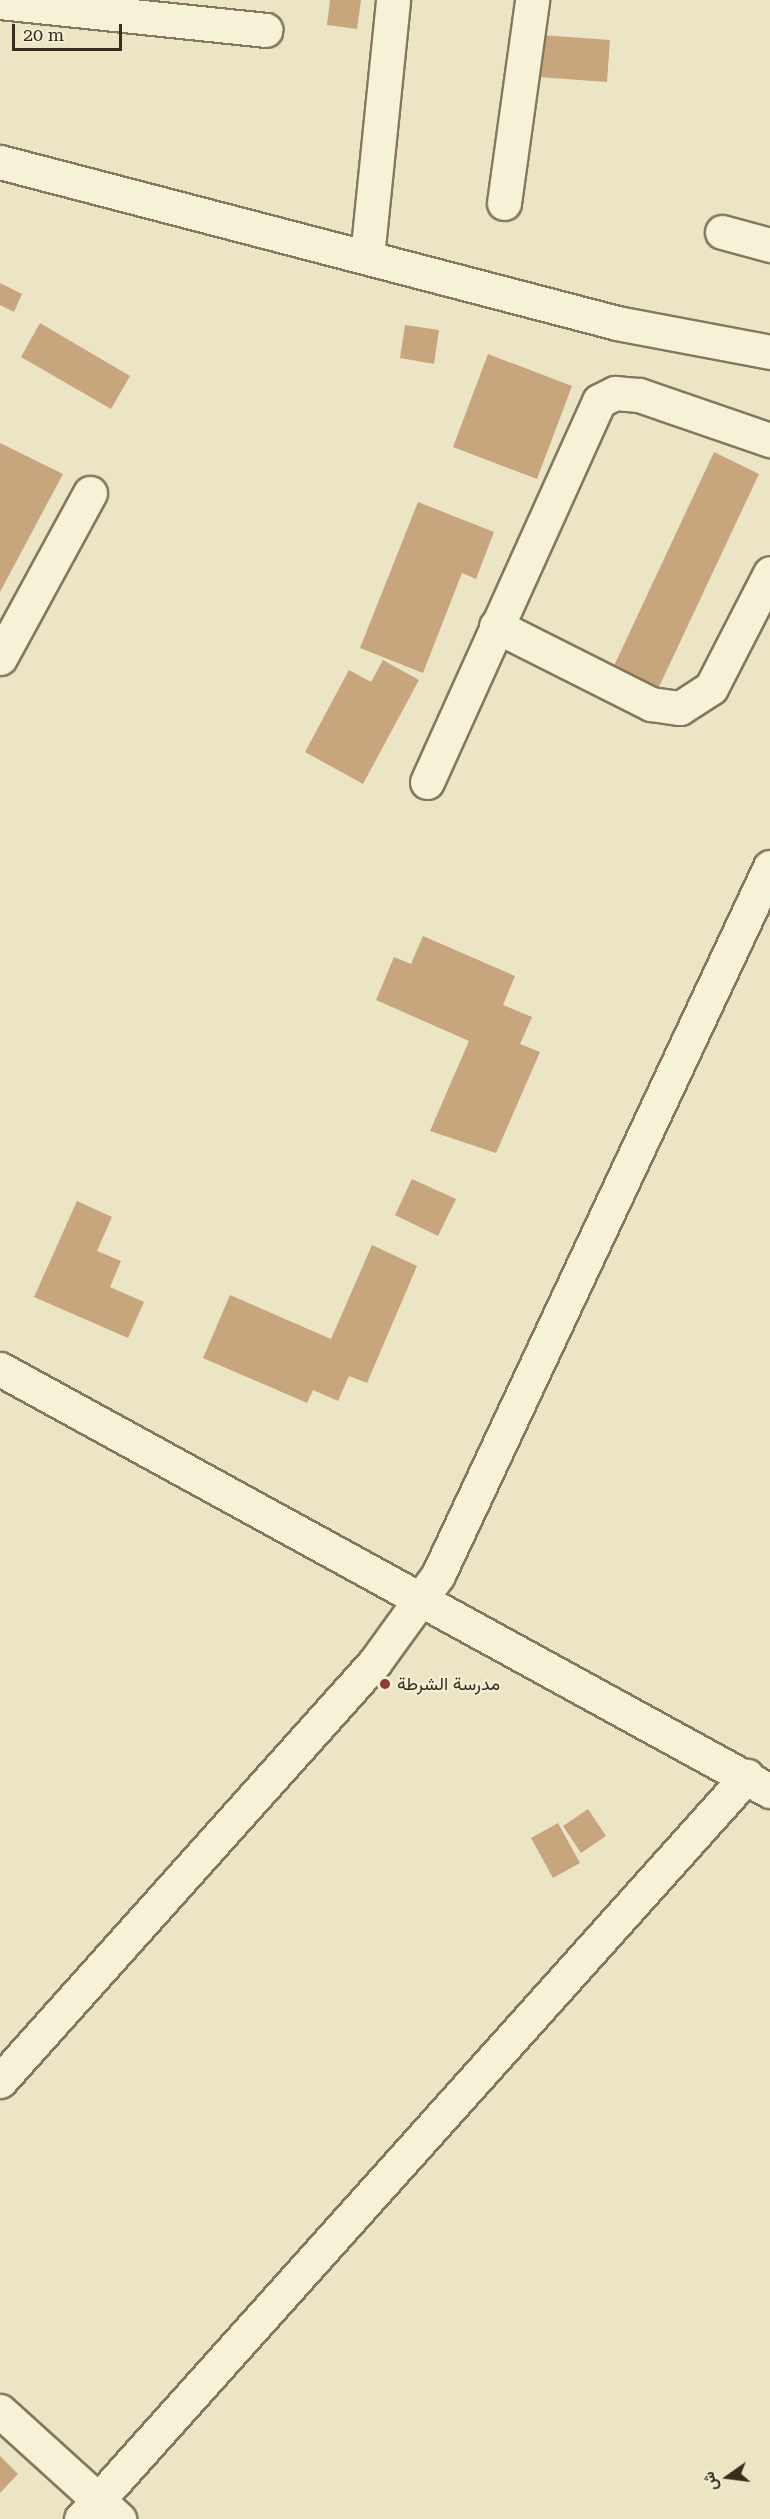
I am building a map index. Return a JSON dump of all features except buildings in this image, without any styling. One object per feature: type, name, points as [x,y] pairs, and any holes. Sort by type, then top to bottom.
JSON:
[{"type":"street","points":[[367,257],[393,0]]},
{"type":"street","points":[[504,203],[532,0]]},
{"type":"street","points":[[0,2],[266,30]]},
{"type":"street","points":[[0,162],[616,323],[770,352]]},
{"type":"street","points":[[722,232],[770,245]]},
{"type":"street","points":[[427,782],[599,400],[615,393],[639,395],[770,440]]},
{"type":"street","points":[[0,658],[90,493]]},
{"type":"street","points":[[496,626],[651,704],[680,708],[711,688],[770,573]]},
{"type":"street","points":[[0,2081],[375,1662],[438,1575],[770,867]]},
{"type":"street","points":[[0,1369],[419,1602],[759,1783],[99,2513],[0,2411]]},
{"type":"place","name":"مدرسة الشرطة","points":[[385,1684]]}]
